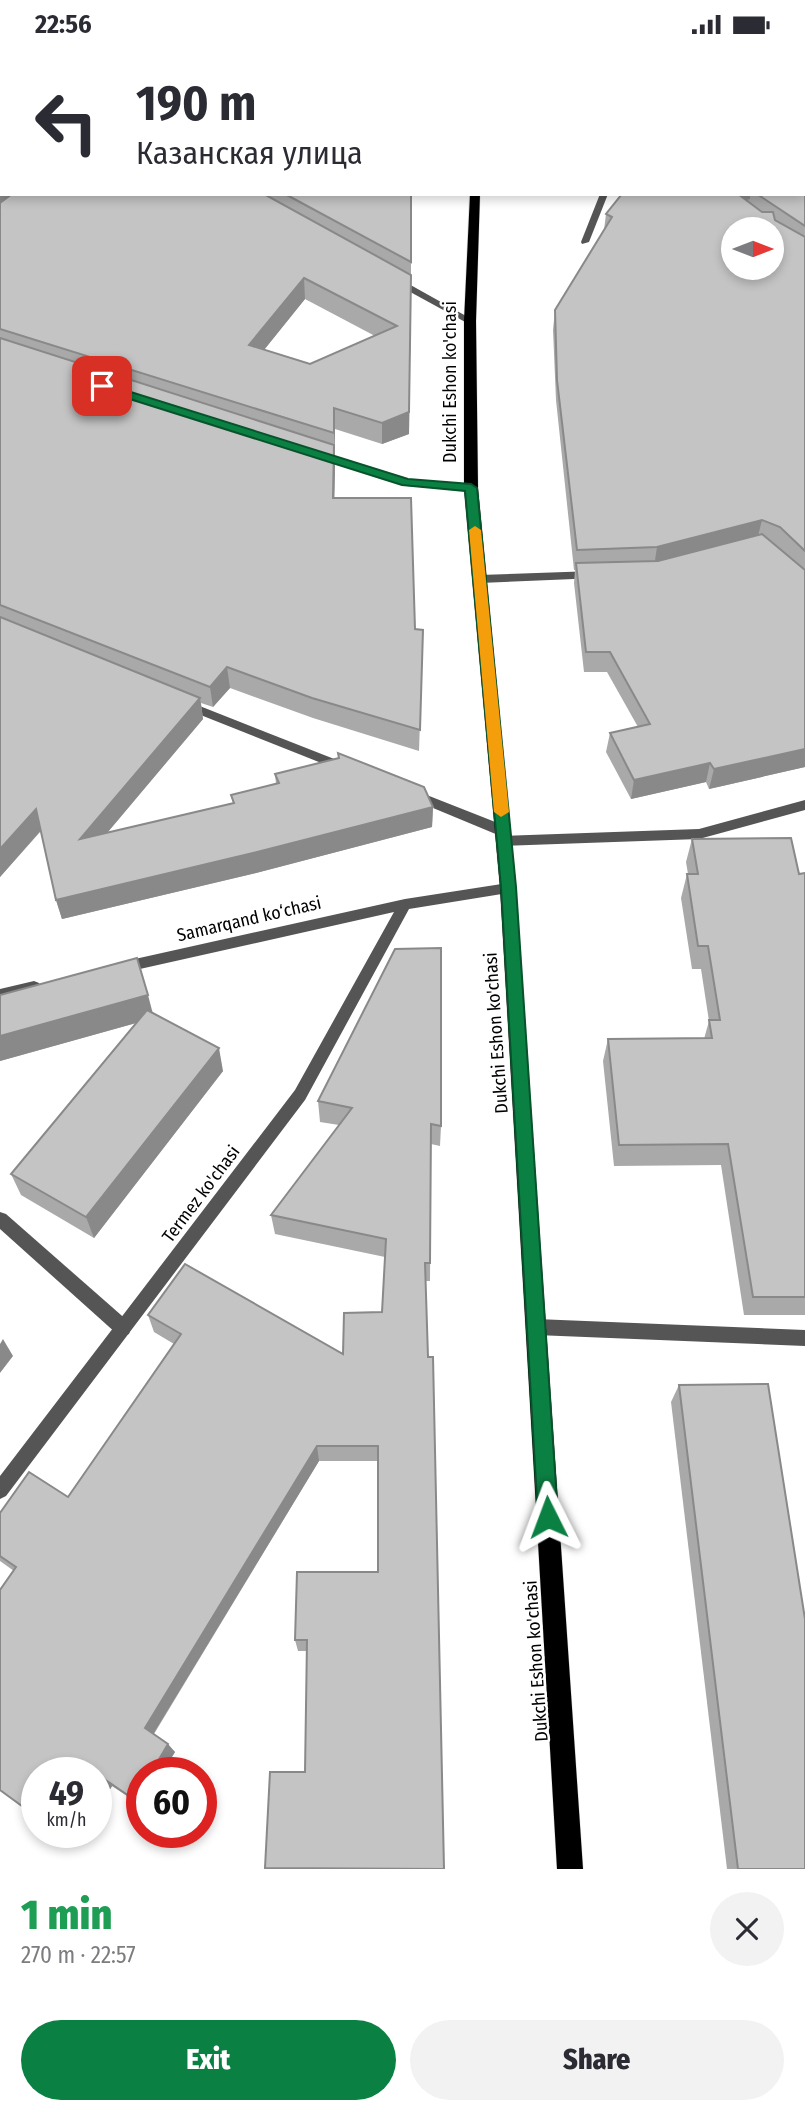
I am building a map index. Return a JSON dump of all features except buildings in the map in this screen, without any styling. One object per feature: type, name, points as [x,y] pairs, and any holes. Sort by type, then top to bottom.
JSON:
[{"type":"main road","name":"Dukchi Eshon ko'chasi","points":[[475,196],[470,321],[471,488],[508,887],[570,1869]]},
{"type":"street","points":[[585,242],[603,196]]},
{"type":"street","points":[[384,274],[470,321]]},
{"type":"street","points":[[302,449],[407,483],[471,488]]},
{"type":"street","points":[[480,579],[614,575]]},
{"type":"street","points":[[168,697],[361,774]]},
{"type":"street","points":[[400,790],[504,836],[699,834],[805,806]]},
{"type":"street","name":"Samarqand ko‘chasi","points":[[109,970],[405,904],[508,887]]},
{"type":"street","name":"Termez ko'chasi","points":[[0,1490],[300,1095],[405,904]]},
{"type":"street","points":[[0,994],[55,982]]},
{"type":"street","points":[[0,1219],[123,1328]]},
{"type":"street","points":[[536,1327],[805,1338]]},
{"type":"slow traffic","points":[[475,530],[501,812]]},
{"type":"route","points":[[102,386],[407,483],[471,488],[508,887],[548,1517]]}]
